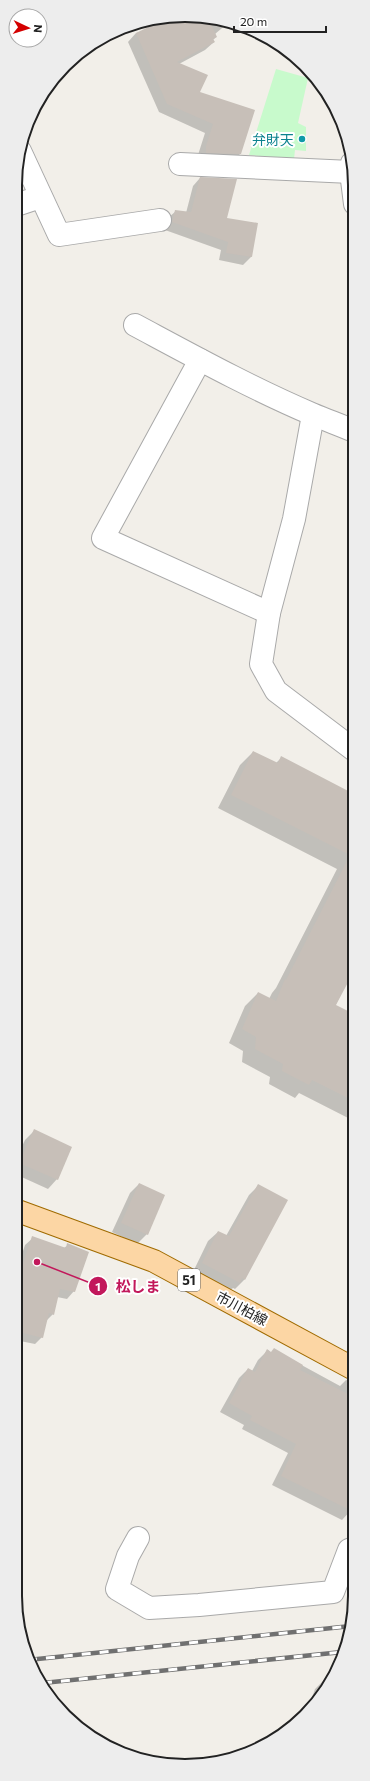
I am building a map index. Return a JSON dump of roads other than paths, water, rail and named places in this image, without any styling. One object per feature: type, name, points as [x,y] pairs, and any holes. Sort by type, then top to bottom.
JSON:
[{"type":"main road","name":"市川柏線","points":[[22,1215],[154,1261],[348,1366]]},
{"type":"street","points":[[24,160],[59,236],[160,220]]},
{"type":"street","points":[[180,164],[347,168]]},
{"type":"street","points":[[22,204],[40,197]]},
{"type":"street","points":[[135,325],[200,360],[313,415],[333,421],[348,428]]},
{"type":"street","points":[[200,360],[103,538],[269,613]]},
{"type":"street","points":[[313,415],[294,519],[269,613],[261,664],[276,691],[348,745]]},
{"type":"street","points":[[138,1538],[128,1556],[117,1589],[149,1608],[199,1605],[333,1592],[348,1553]]},
{"type":"railway","points":[[35,1659],[345,1627]]},
{"type":"railway","points":[[47,1683],[338,1652]]},
{"type":"place","name":"弁財天","points":[[302,139]]},
{"type":"place","name":"松しま","points":[[37,1262]]}]
